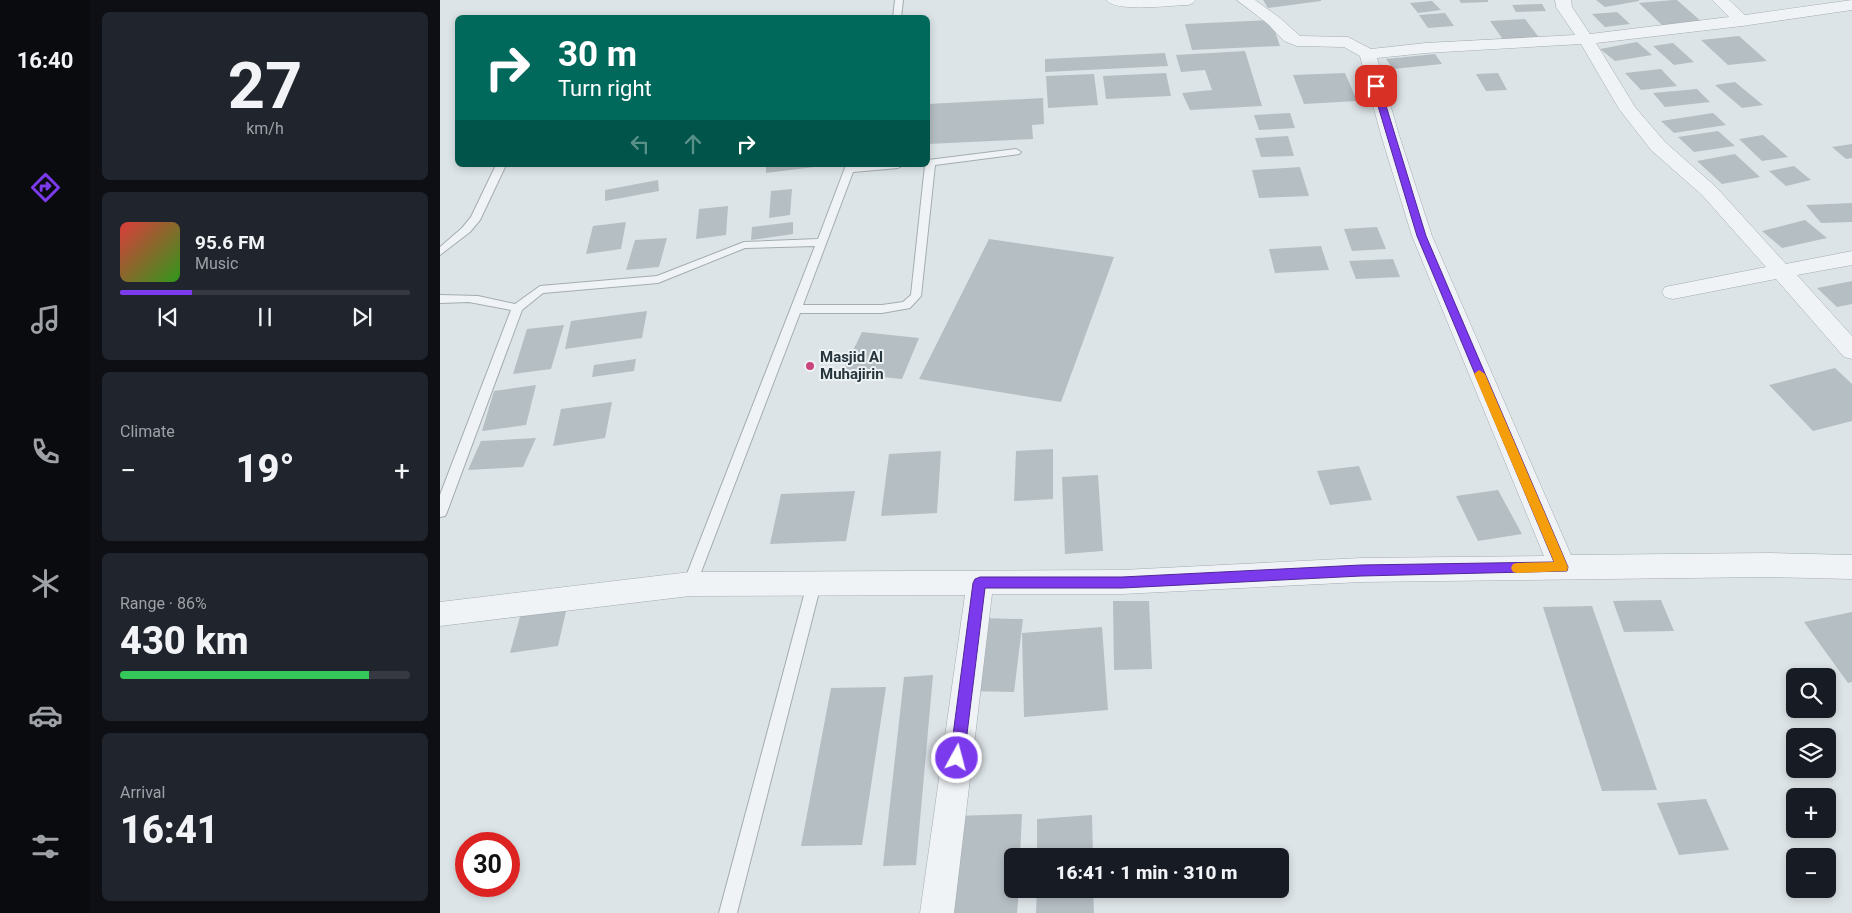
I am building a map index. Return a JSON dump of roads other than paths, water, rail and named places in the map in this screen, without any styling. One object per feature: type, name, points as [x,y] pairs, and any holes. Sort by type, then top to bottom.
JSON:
[{"type":"street","points":[[1114,0],[1121,3],[1188,0]]},
{"type":"street","points":[[1245,0],[1274,21],[1290,38],[1297,41],[1348,42],[1368,54],[1586,39],[1742,21],[1852,5]]},
{"type":"street","points":[[1563,0],[1564,7],[1586,39],[1628,109],[1658,146],[1709,191],[1852,351]]},
{"type":"street","points":[[1720,0],[1742,21]]},
{"type":"street","points":[[1823,8],[1845,21]]},
{"type":"street","points":[[1368,54],[1390,135],[1422,236],[1562,567]]},
{"type":"street","points":[[1673,292],[1852,258]]},
{"type":"street","points":[[440,614],[690,584],[1122,582],[1361,570],[1769,565],[1852,567]]},
{"type":"street","points":[[937,913],[980,583]]},
{"type":"lane","points":[[897,15],[899,0]]},
{"type":"lane","points":[[930,163],[1016,152]]},
{"type":"lane","points":[[440,252],[466,230],[476,218],[500,167]]},
{"type":"lane","points":[[690,584],[850,167]]},
{"type":"lane","points":[[796,309],[882,309],[906,305],[916,296],[929,167]]},
{"type":"lane","points":[[440,512],[516,308],[540,290],[658,279],[744,244],[822,242]]},
{"type":"lane","points":[[440,299],[488,300],[516,308]]},
{"type":"lane","points":[[728,913],[814,584]]},
{"type":"place","name":"Masjid Al Muhajirin","points":[[810,366]]}]
